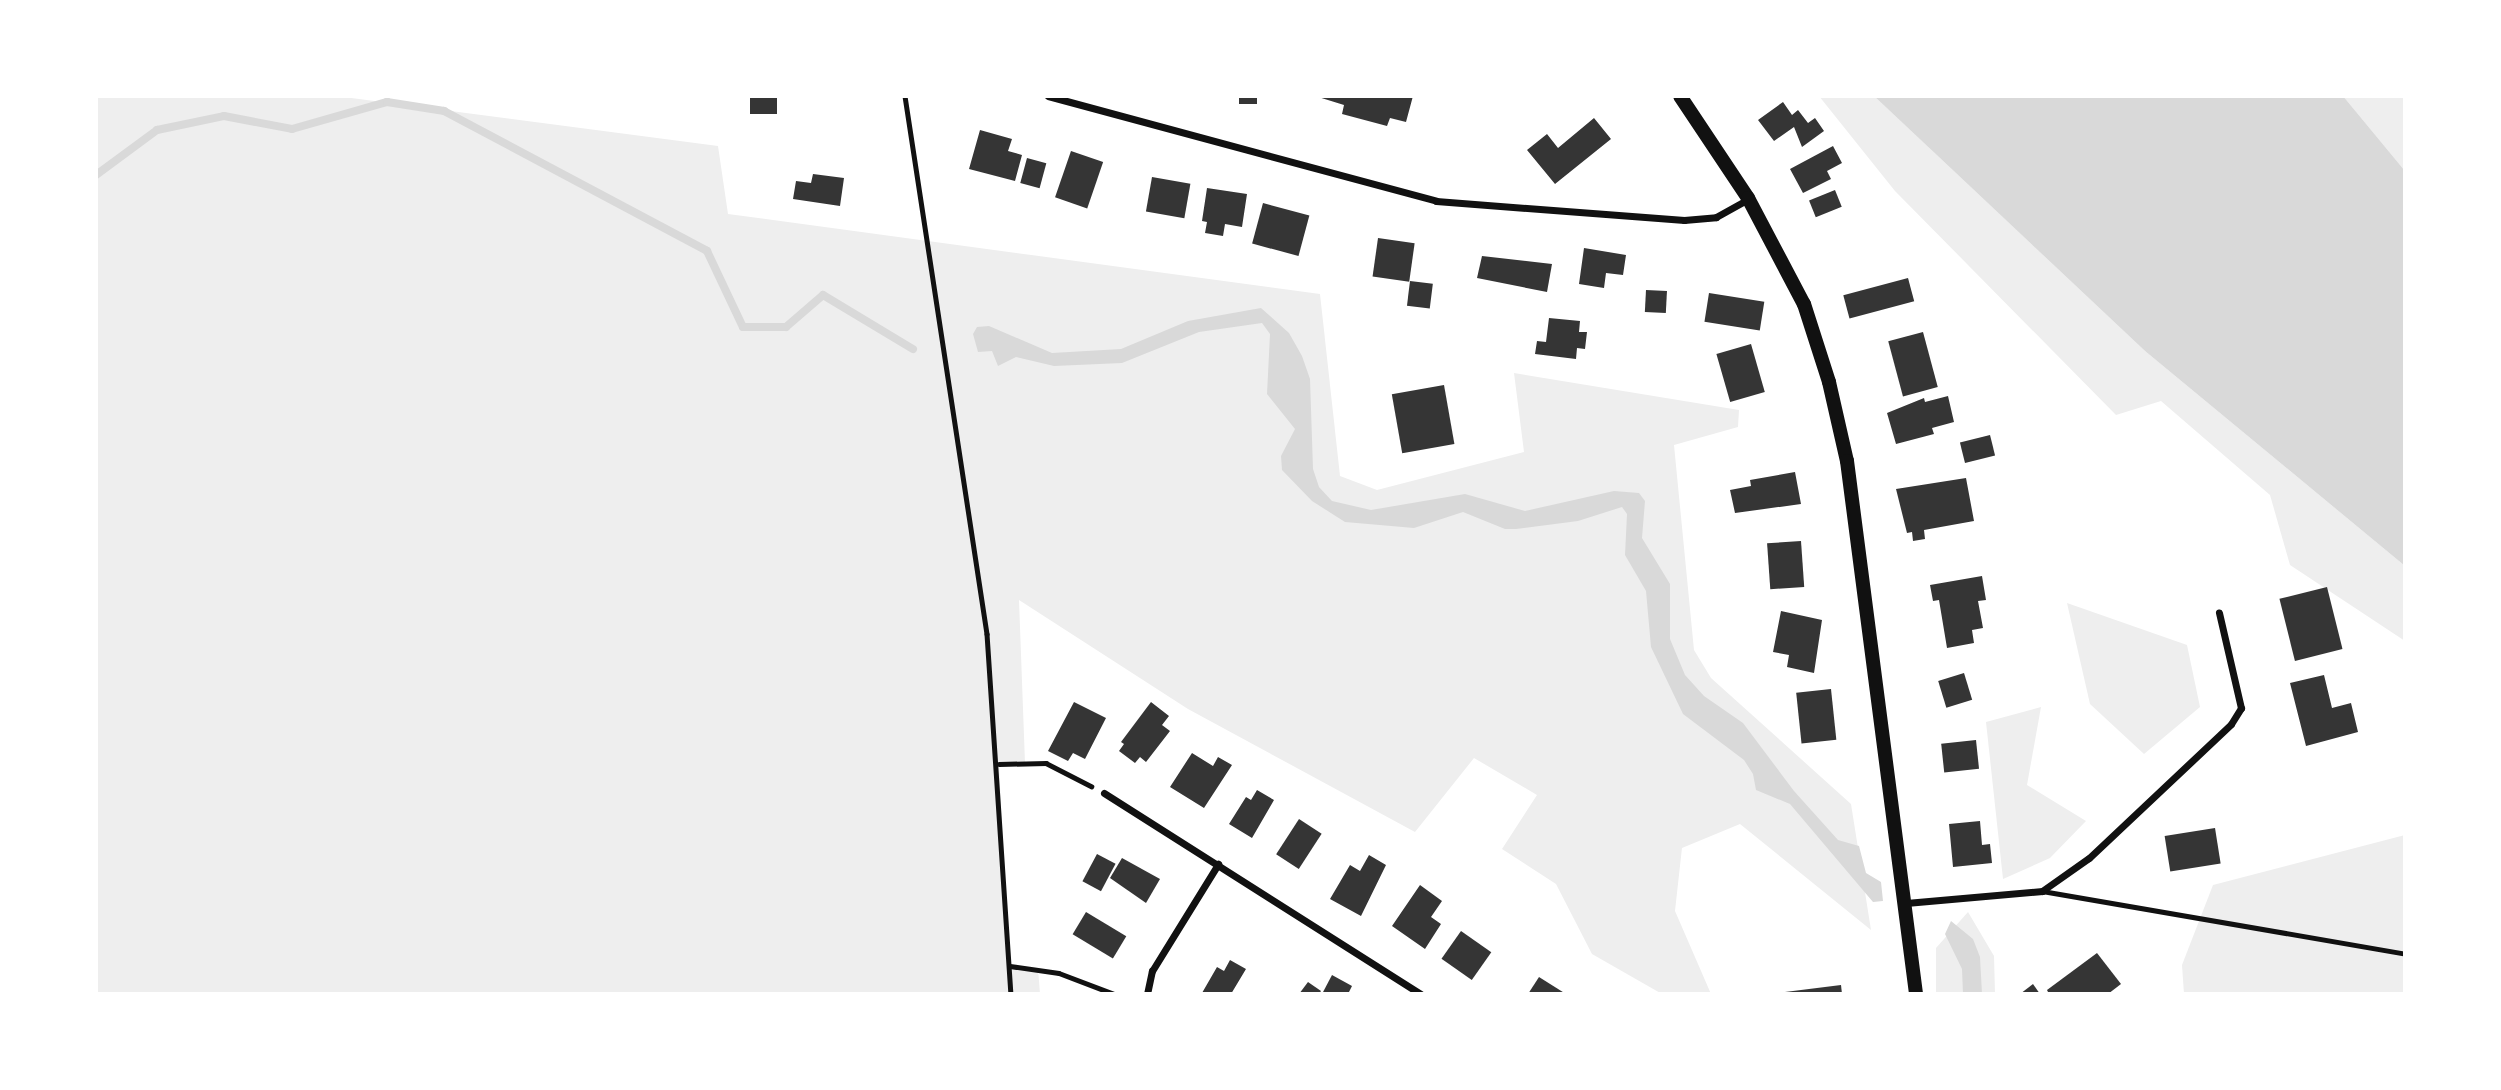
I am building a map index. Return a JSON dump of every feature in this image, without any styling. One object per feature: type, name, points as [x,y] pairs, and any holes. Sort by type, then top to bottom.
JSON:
[{"type":"main road","points":[[1680,96],[1748,198],[1804,304],[1844,448],[1916,994]]},
{"type":"street","points":[[1048,96],[1436,201],[1684,220],[1716,217],[1748,198]]},
{"type":"street","points":[[1906,903],[2042,891],[2089,858],[2231,724],[2241,708],[2220,613]]},
{"type":"street","points":[[1104,793],[1421,994]]},
{"type":"street","points":[[1147,994],[1152,971],[1219,864]]},
{"type":"lane","points":[[2042,891],[2405,954]]},
{"type":"path","points":[[905,96],[968,495],[999,764],[1011,994]]},
{"type":"path","points":[[999,764],[1045,763],[1104,793]]},
{"type":"path","points":[[1010,966],[1076,978],[1114,994]]},
{"type":"shaded area","points":[[96,96],[336,96],[718,146],[728,214],[1320,294],[1340,476],[1377,490],[1524,452],[1514,373],[1739,410],[1738,427],[1674,445],[1694,650],[1711,678],[1851,804],[1871,930],[1740,824],[1682,848],[1675,911],[1711,994],[1662,994],[1592,954],[1556,884],[1502,849],[1537,795],[1474,758],[1415,832],[1188,709],[1019,600],[1025,763],[999,764],[1004,876],[1010,966],[1038,968],[1040,994],[96,994]]},
{"type":"shaded area","points":[[1819,96],[1874,96],[2145,351],[2405,566],[2405,641],[2290,565],[2270,495],[2161,401],[2116,415],[1895,191]]},
{"type":"shaded area","points":[[1874,96],[2343,96],[2405,171],[2405,566],[2145,351]]},
{"type":"shaded area","points":[[2343,96],[2405,96],[2405,171]]},
{"type":"shaded area","points":[[1261,308],[1289,333],[1302,356],[1310,379],[1313,469],[1319,487],[1332,501],[1371,510],[1465,494],[1525,511],[1614,491],[1639,493],[1645,501],[1642,538],[1670,584],[1670,639],[1685,675],[1704,696],[1743,723],[1794,791],[1838,840],[1859,846],[1866,873],[1881,882],[1883,901],[1873,902],[1790,804],[1756,790],[1753,774],[1744,760],[1683,714],[1651,647],[1646,591],[1625,555],[1627,514],[1622,507],[1578,521],[1516,529],[1505,529],[1463,512],[1414,528],[1345,522],[1312,501],[1282,470],[1281,456],[1295,429],[1267,394],[1270,334],[1262,323],[1199,332],[1122,363],[1054,366],[1016,357],[998,366],[992,351],[978,352],[973,334],[977,327],[989,326],[1052,353],[1121,349],[1188,321]]},
{"type":"shaded area","points":[[2067,603],[2187,645],[2200,707],[2144,754],[2090,704]]},
{"type":"shaded area","points":[[2041,707],[2027,785],[2086,821],[2050,858],[2003,879],[1986,722]]},
{"type":"shaded area","points":[[2405,835],[2405,994],[2184,994],[2182,965],[2213,885]]},
{"type":"shaded area","points":[[1968,912],[1994,956],[1995,994],[1936,994],[1936,948]]},
{"type":"shaded area","points":[[1951,921],[1973,939],[1980,957],[1982,994],[1963,994],[1962,969],[1945,934]]},
{"type":"building","points":[[750,96],[777,96],[777,114],[750,114]]},
{"type":"building","points":[[1239,96],[1257,96],[1257,104],[1239,104]]},
{"type":"building","points":[[1315,96],[1413,96],[1406,122],[1390,118],[1387,126],[1342,114],[1344,105]]},
{"type":"building","points":[[1783,102],[1792,115],[1798,110],[1808,123],[1815,118],[1824,131],[1802,147],[1794,127],[1774,141],[1758,120]]},
{"type":"building","points":[[1594,118],[1611,139],[1555,184],[1527,150],[1547,134],[1558,148]]},
{"type":"building","points":[[980,130],[1012,139],[1008,151],[1022,155],[1015,181],[969,169]]},
{"type":"building","points":[[1833,146],[1842,163],[1827,171],[1831,179],[1803,193],[1790,169]]},
{"type":"building","points":[[1071,151],[1103,162],[1087,208],[1055,197]]},
{"type":"building","points":[[1027,158],[1046,163],[1040,188],[1020,183]]},
{"type":"building","points":[[813,174],[844,178],[840,206],[793,199],[796,181],[811,183]]},
{"type":"building","points":[[1152,177],[1190,184],[1184,218],[1146,211]]},
{"type":"building","points":[[1207,188],[1247,194],[1242,227],[1225,224],[1223,236],[1205,233],[1207,222],[1202,221]]},
{"type":"building","points":[[1835,190],[1842,207],[1816,217],[1809,200]]},
{"type":"building","points":[[1263,203],[1309,215],[1298,256],[1252,244]]},
{"type":"building","points":[[1378,238],[1415,243],[1409,282],[1373,277]]},
{"type":"building","points":[[1584,248],[1626,255],[1623,275],[1606,273],[1604,288],[1579,284]]},
{"type":"building","points":[[1482,256],[1552,264],[1547,292],[1477,278]]},
{"type":"building","points":[[1908,278],[1914,301],[1849,319],[1843,295]]},
{"type":"building","points":[[1410,281],[1433,284],[1430,309],[1407,306]]},
{"type":"building","points":[[1646,290],[1667,291],[1666,313],[1645,312]]},
{"type":"building","points":[[1709,293],[1764,302],[1760,330],[1704,322]]},
{"type":"building","points":[[1549,318],[1580,321],[1579,332],[1587,332],[1585,349],[1577,348],[1576,359],[1535,354],[1537,341],[1546,342]]},
{"type":"building","points":[[1923,332],[1938,387],[1903,396],[1888,341]]},
{"type":"building","points":[[1751,344],[1765,392],[1730,402],[1716,354]]},
{"type":"building","points":[[1444,385],[1454,444],[1402,453],[1392,394]]},
{"type":"building","points":[[1948,396],[1954,422],[1932,428],[1934,434],[1896,444],[1887,413],[1924,398],[1925,402]]},
{"type":"building","points":[[1990,435],[1995,455],[1965,463],[1960,442]]},
{"type":"building","points":[[1795,472],[1801,504],[1735,513],[1730,490],[1751,486],[1750,480]]},
{"type":"building","points":[[1966,478],[1974,521],[1924,530],[1925,539],[1913,541],[1912,532],[1907,533],[1896,489]]},
{"type":"building","points":[[1801,541],[1804,587],[1770,589],[1767,543]]},
{"type":"building","points":[[1982,576],[1986,600],[1978,601],[1983,628],[1972,630],[1974,643],[1947,648],[1939,600],[1933,601],[1930,585]]},
{"type":"building","points":[[2327,587],[2342,649],[2295,661],[2279,599]]},
{"type":"building","points":[[1781,611],[1822,620],[1814,673],[1787,667],[1789,655],[1773,652]]},
{"type":"building","points":[[1964,673],[1972,700],[1946,708],[1938,681]]},
{"type":"building","points":[[2324,675],[2332,708],[2351,703],[2358,732],[2306,746],[2290,683]]},
{"type":"building","points":[[1831,689],[1836,740],[1802,743],[1796,693]]},
{"type":"building","points":[[1074,702],[1106,718],[1085,759],[1073,753],[1068,761],[1048,751]]},
{"type":"building","points":[[1151,702],[1169,716],[1162,725],[1170,731],[1146,762],[1140,757],[1135,763],[1119,751],[1124,744],[1121,742]]},
{"type":"building","points":[[1976,740],[1979,769],[1944,772],[1941,744]]},
{"type":"building","points":[[1192,753],[1213,766],[1218,757],[1232,765],[1204,808],[1170,787]]},
{"type":"building","points":[[1257,790],[1274,800],[1252,838],[1229,824],[1246,797],[1251,800]]},
{"type":"building","points":[[1299,819],[1322,834],[1299,869],[1276,854]]},
{"type":"building","points":[[1980,821],[1982,845],[1990,844],[1992,863],[1953,867],[1949,824]]},
{"type":"building","points":[[2215,828],[2221,864],[2170,872],[2165,836]]},
{"type":"building","points":[[1097,854],[1116,864],[1101,891],[1082,881]]},
{"type":"building","points":[[1369,855],[1386,865],[1361,916],[1330,899],[1350,865],[1360,871]]},
{"type":"building","points":[[1122,858],[1160,879],[1146,903],[1110,878]]},
{"type":"building","points":[[1420,885],[1442,901],[1431,917],[1441,924],[1425,949],[1392,926]]},
{"type":"building","points":[[1086,912],[1126,936],[1113,958],[1073,934]]},
{"type":"building","points":[[1461,931],[1491,952],[1472,980],[1441,959]]},
{"type":"building","points":[[2097,953],[2121,984],[2108,994],[2049,994],[2047,990]]},
{"type":"building","points":[[1230,960],[1246,969],[1231,994],[1202,993],[1217,967],[1224,971]]},
{"type":"building","points":[[1332,975],[1352,986],[1348,994],[1322,994]]},
{"type":"building","points":[[1539,977],[1566,994],[1528,994]]},
{"type":"building","points":[[1308,982],[1321,991],[1319,994],[1299,994]]},
{"type":"building","points":[[2033,984],[2040,994],[2020,994]]},
{"type":"building","points":[[1841,985],[1842,994],[1785,992]]},
{"type":"waterway","points":[[96,175],[157,130],[224,116],[292,129],[387,102],[444,111],[707,251],[743,327],[786,327],[823,295],[913,349]]}]
